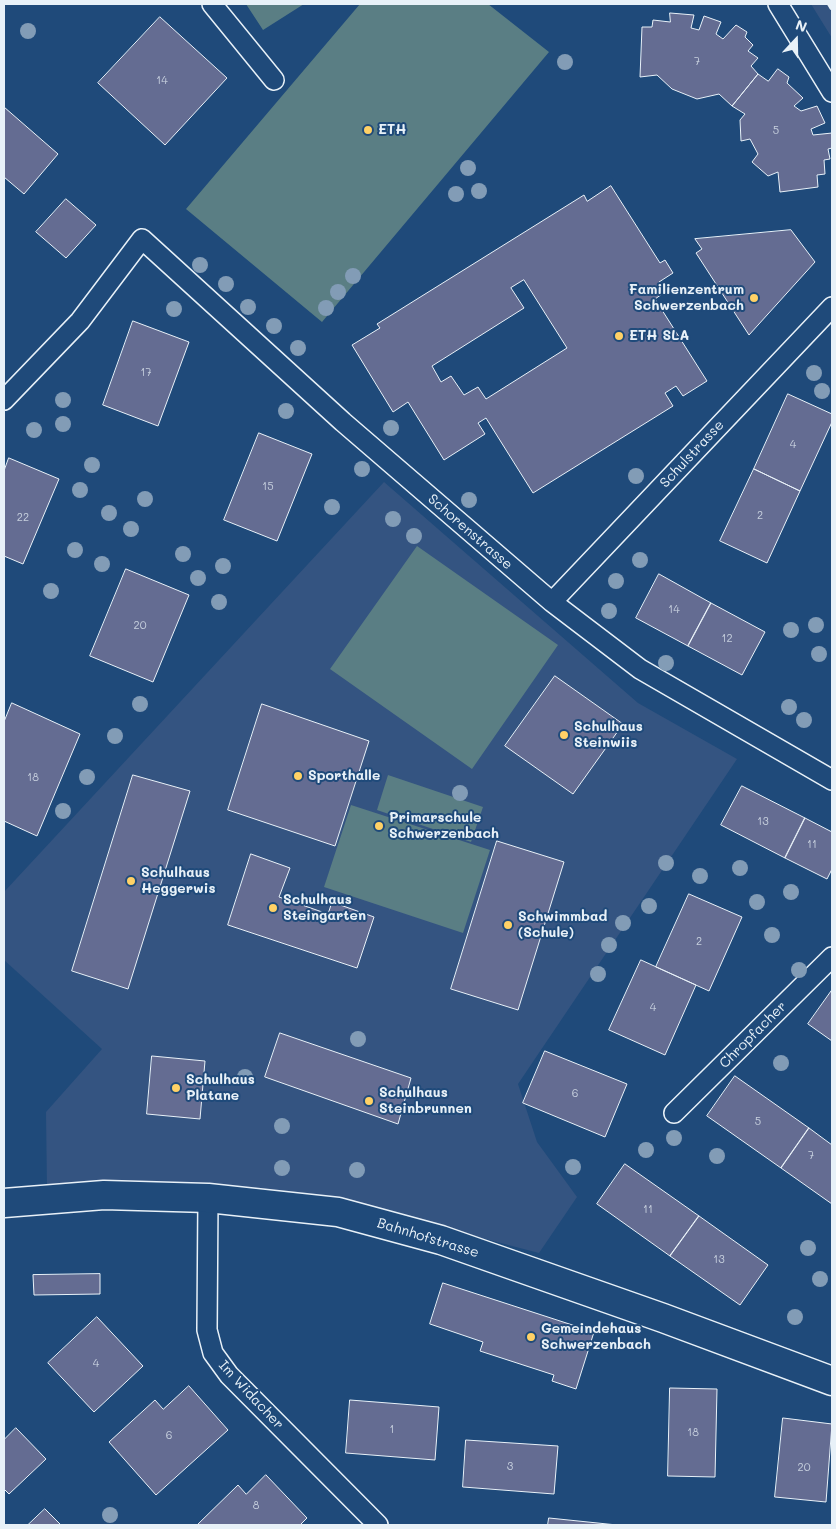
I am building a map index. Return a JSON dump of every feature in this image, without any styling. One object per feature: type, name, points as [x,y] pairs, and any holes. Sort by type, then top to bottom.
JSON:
[{"type":"main road","name":"Bahnhofstrasse","points":[[4,1203],[104,1195],[208,1198],[338,1212],[441,1240],[663,1318],[832,1382]]},
{"type":"street","points":[[212,4],[274,80]]},
{"type":"street","points":[[778,4],[832,92]]},
{"type":"street","name":"Schorenstrasse","points":[[4,400],[80,321],[142,239],[342,422],[552,602],[640,669],[832,780]]},
{"type":"street","name":"Schulstrasse","points":[[552,602],[832,307]]},
{"type":"street","name":"Chropfacher","points":[[674,1113],[832,957]]},
{"type":"street","name":"Im Widacher","points":[[208,1198],[207,1330],[213,1353],[228,1375],[378,1525]]},
{"type":"shaded area","points":[[811,4],[832,4],[832,38]]},
{"type":"shaded area","name":"Primarschule Schwerzenbach","points":[[384,482],[638,703],[737,759],[518,1084],[537,1142],[577,1197],[539,1253],[348,1203],[47,1189],[46,1112],[102,1049],[4,960],[4,892]]},
{"type":"green space","points":[[246,4],[304,4],[263,30]]},
{"type":"green space","name":"ETH","points":[[360,4],[488,4],[549,52],[322,322],[186,209]]},
{"type":"green space","points":[[417,546],[558,645],[472,769],[330,669]]},
{"type":"green space","points":[[388,775],[483,807],[471,842],[377,810]]},
{"type":"green space","points":[[351,805],[490,850],[463,933],[324,887]]},
{"type":"building","points":[[670,13],[694,15],[691,28],[699,30],[704,16],[721,22],[716,34],[723,39],[736,25],[747,32],[745,37],[753,45],[748,51],[758,58],[751,66],[758,74],[732,106],[719,94],[697,99],[672,89],[657,75],[640,77],[642,27],[652,27],[653,20],[670,22]]},
{"type":"building","points":[[160,17],[227,78],[165,145],[98,83]]},
{"type":"building","points":[[778,69],[789,77],[787,83],[803,98],[794,106],[801,111],[817,106],[825,123],[811,129],[813,135],[832,133],[832,148],[828,149],[830,159],[824,160],[825,174],[817,175],[818,187],[780,192],[778,172],[768,176],[752,162],[758,154],[750,139],[741,141],[740,120],[745,114],[732,106],[758,74],[768,81]]},
{"type":"building","points":[[4,107],[58,154],[24,194],[4,177]]},
{"type":"building","name":"ETH SLA","points":[[611,186],[660,263],[665,260],[673,273],[659,282],[665,292],[655,299],[707,381],[683,396],[676,386],[665,393],[673,406],[533,493],[486,418],[478,423],[485,434],[444,460],[408,402],[393,412],[352,345],[380,328],[377,324],[584,195],[587,201]],"holes":[[[524,280],[567,348],[486,399],[478,387],[464,395],[451,376],[441,382],[432,366],[524,308],[511,288]]]},
{"type":"building","points":[[66,199],[96,225],[66,258],[36,232]]},
{"type":"building","name":"Familienzentrum Schwerzenbach","points":[[791,230],[815,262],[749,335],[696,253],[702,249],[695,239]]},
{"type":"building","points":[[133,321],[189,342],[158,426],[103,405]]},
{"type":"building","points":[[788,394],[832,414],[832,422],[800,491],[754,469]]},
{"type":"building","points":[[259,433],[312,454],[277,541],[224,520]]},
{"type":"building","points":[[9,458],[59,479],[23,564],[4,556],[4,471]]},
{"type":"building","points":[[754,469],[800,491],[767,563],[720,541]]},
{"type":"building","points":[[126,569],[189,595],[153,682],[90,656]]},
{"type":"building","points":[[659,574],[711,603],[688,646],[636,618]]},
{"type":"building","points":[[711,603],[765,632],[742,675],[688,646]]},
{"type":"building","name":"Schulhaus Steinwiis","points":[[555,676],[623,724],[573,794],[505,746]]},
{"type":"building","points":[[12,703],[80,734],[37,836],[4,821],[4,722]]},
{"type":"building","name":"Sporthalle","points":[[262,704],[369,741],[335,846],[228,810]]},
{"type":"building","name":"Schulhaus Heggerwis","points":[[133,775],[190,791],[128,989],[72,971]]},
{"type":"building","points":[[742,786],[805,818],[785,858],[721,825]]},
{"type":"building","points":[[805,818],[832,832],[832,869],[827,879],[785,858]]},
{"type":"building","name":"Schwimmbad (Schule)","points":[[497,841],[564,862],[518,1010],[451,989]]},
{"type":"building","name":"Schulhaus Steingarten","points":[[251,854],[290,868],[279,897],[328,914],[332,902],[374,917],[357,968],[228,925]]},
{"type":"building","points":[[689,894],[742,917],[709,991],[656,967]]},
{"type":"building","points":[[641,960],[696,985],[665,1055],[609,1030]]},
{"type":"building","points":[[832,990],[832,1041],[808,1024]]},
{"type":"building","name":"Schulhaus Steinbrunnen","points":[[280,1033],[411,1078],[398,1124],[265,1077]]},
{"type":"building","points":[[545,1051],[627,1084],[605,1137],[523,1103]]},
{"type":"building","name":"Schulhaus Platane","points":[[152,1056],[205,1061],[200,1119],[147,1114]]},
{"type":"building","points":[[735,1076],[809,1128],[781,1168],[707,1116]]},
{"type":"building","points":[[809,1128],[832,1145],[832,1204],[781,1168]]},
{"type":"building","points":[[625,1164],[699,1216],[670,1256],[597,1204]]},
{"type":"building","points":[[699,1216],[768,1265],[740,1305],[670,1256]]},
{"type":"building","points":[[100,1274],[100,1294],[34,1295],[33,1275]]},
{"type":"building","name":"Gemeindehaus Schwerzenbach","points":[[443,1283],[594,1332],[576,1389],[552,1381],[554,1375],[480,1351],[483,1342],[430,1324]]},
{"type":"building","points":[[97,1317],[143,1366],[94,1412],[48,1363]]},
{"type":"building","points":[[189,1386],[228,1430],[156,1495],[109,1442],[155,1400],[163,1409]]},
{"type":"building","points":[[670,1388],[717,1389],[715,1477],[668,1476]]},
{"type":"building","points":[[350,1400],[439,1407],[435,1460],[346,1453]]},
{"type":"building","points":[[783,1418],[832,1424],[826,1502],[775,1497]]},
{"type":"building","points":[[16,1428],[46,1459],[9,1494],[4,1489],[4,1440]]},
{"type":"building","points":[[466,1440],[558,1446],[554,1494],[463,1487]]},
{"type":"building","points":[[266,1475],[307,1518],[300,1525],[197,1525],[238,1485],[246,1494]]},
{"type":"building","points":[[45,1509],[61,1525],[28,1525]]},
{"type":"building","points":[[549,1518],[617,1525],[548,1525]]},
{"type":"railway","points":[[829,4],[832,9]]},
{"type":"place","name":"ETH","points":[[368,130]]},
{"type":"place","name":"Familienzentrum Schwerzenbach","points":[[754,298]]},
{"type":"place","name":"ETH SLA","points":[[619,336]]},
{"type":"place","name":"Schulhaus Steinwiis","points":[[564,735]]},
{"type":"place","name":"Sporthalle","points":[[298,776]]},
{"type":"place","name":"Primarschule Schwerzenbach","points":[[379,826]]},
{"type":"place","name":"Schulhaus Heggerwis","points":[[131,881]]},
{"type":"place","name":"Schulhaus Steingarten","points":[[273,908]]},
{"type":"place","name":"Schwimmbad (Schule)","points":[[508,925]]},
{"type":"place","name":"Schulhaus Platane","points":[[176,1088]]},
{"type":"place","name":"Schulhaus Steinbrunnen","points":[[369,1101]]},
{"type":"place","name":"Gemeindehaus Schwerzenbach","points":[[531,1337]]}]
